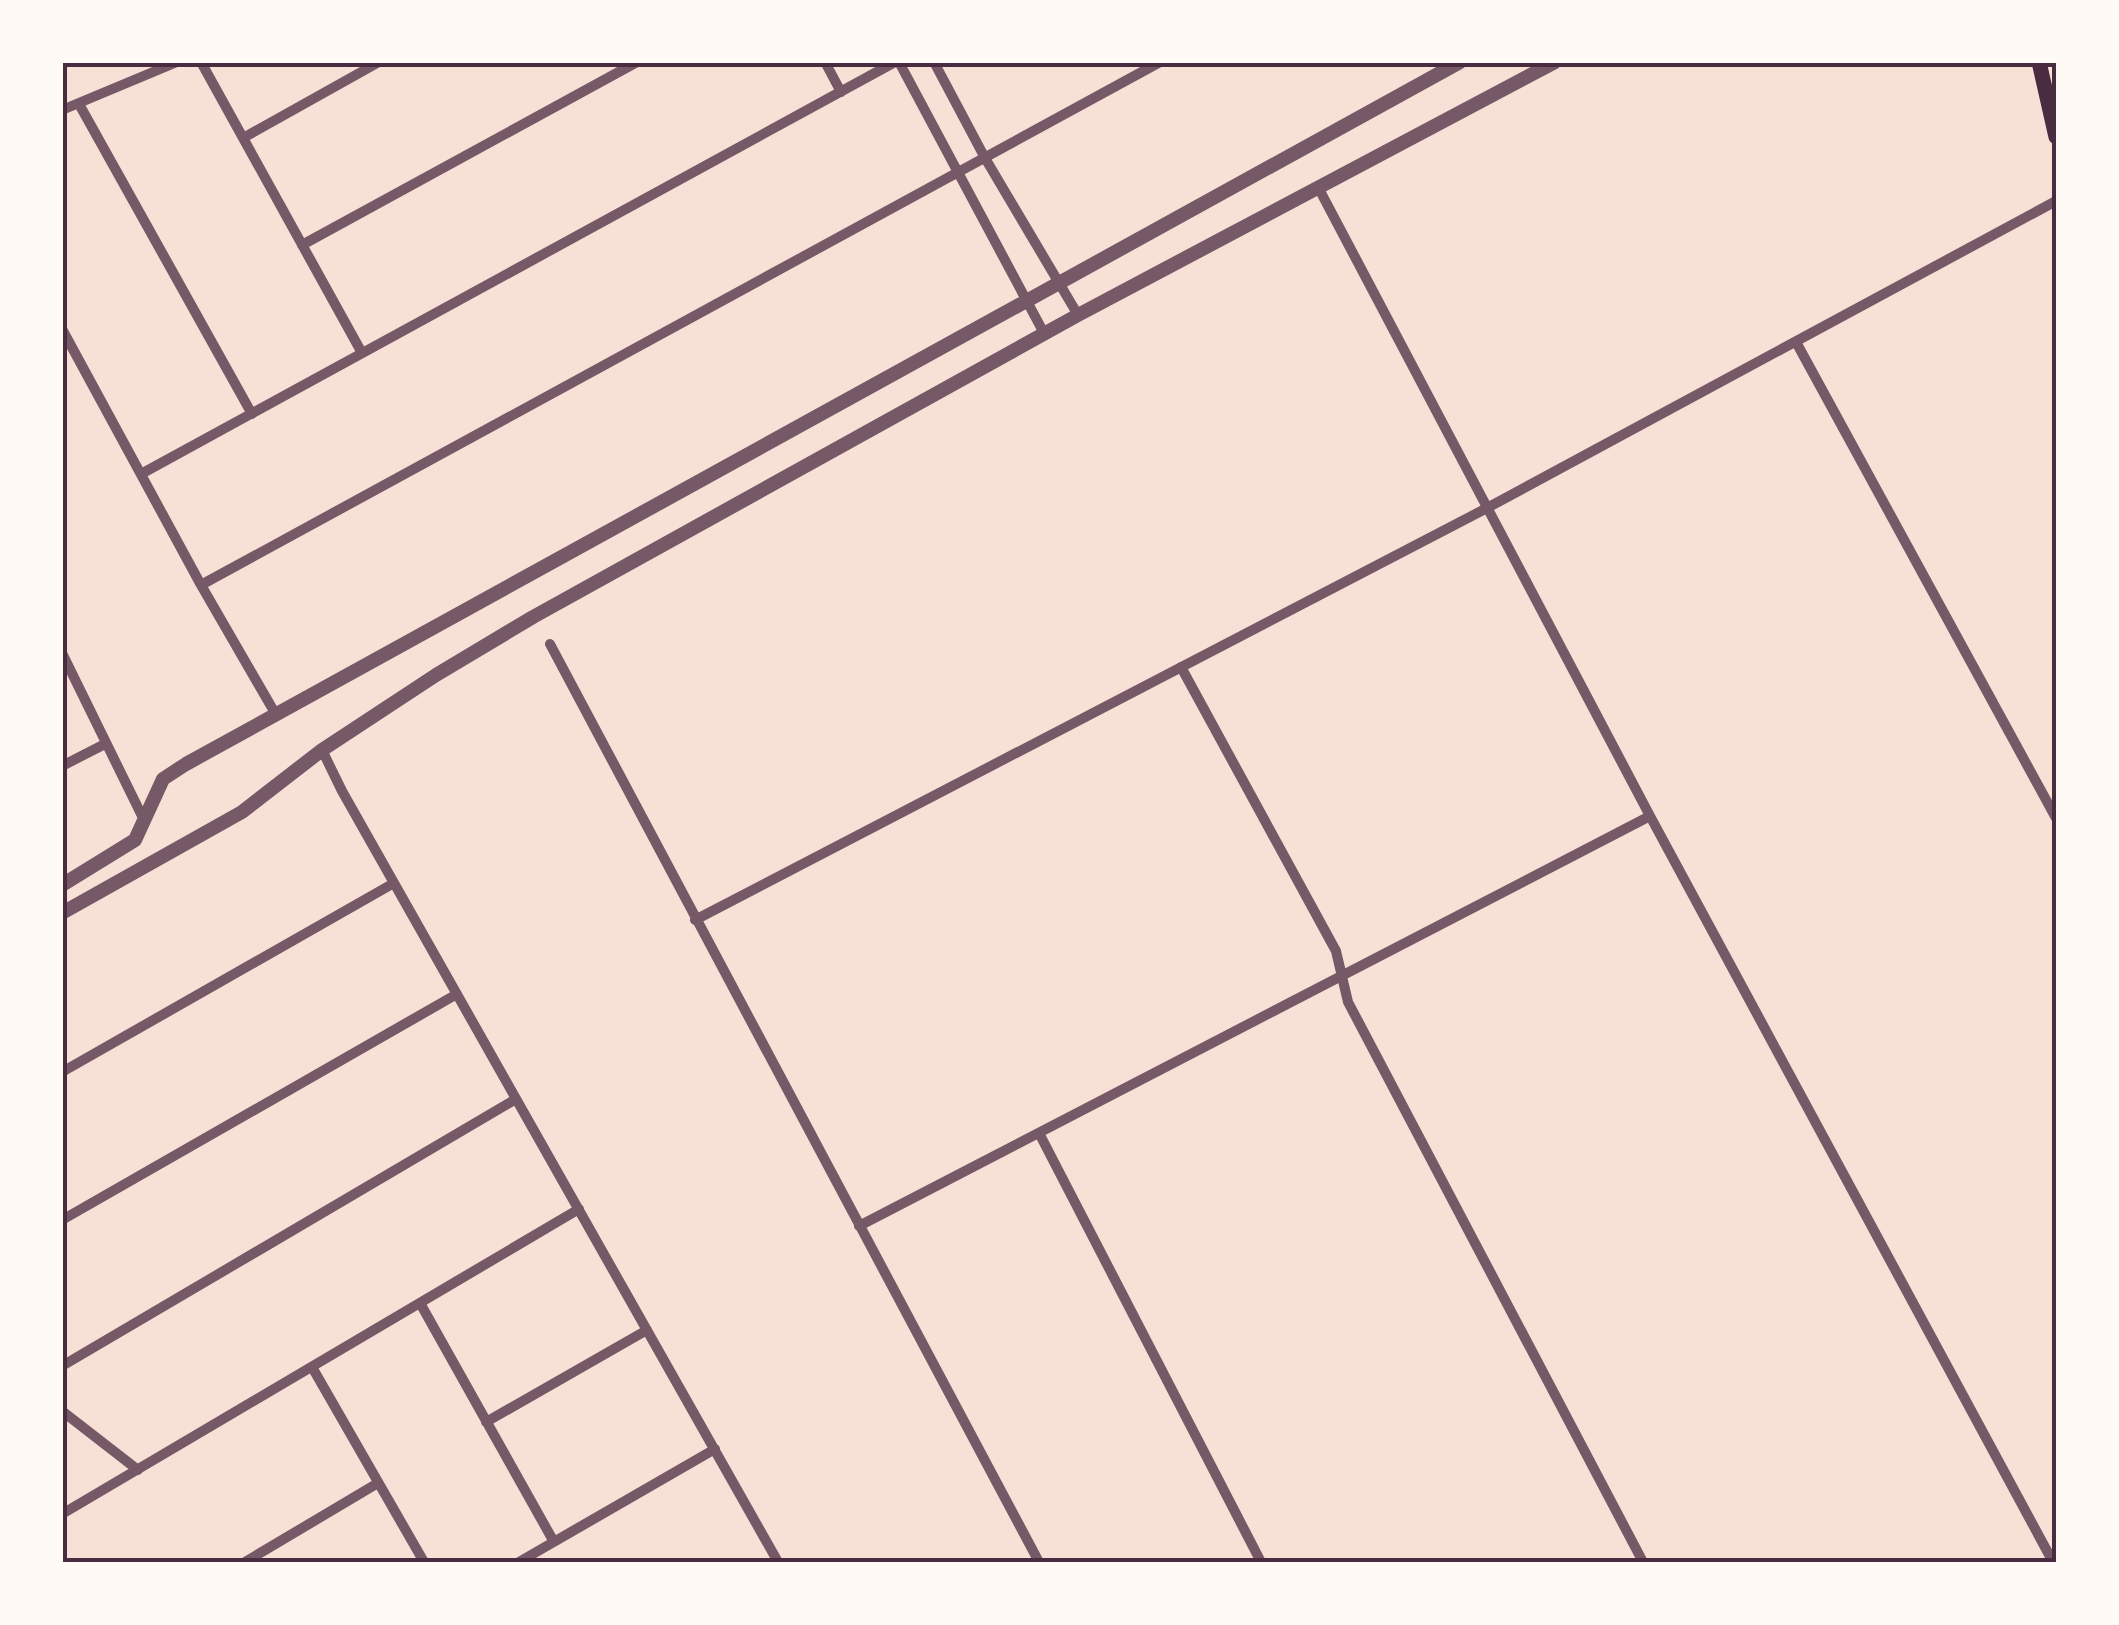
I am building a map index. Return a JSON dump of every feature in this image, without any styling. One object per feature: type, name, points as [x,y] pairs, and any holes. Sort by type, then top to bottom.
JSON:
[{"type":"main road","points":[[2039,62],[2056,137]]},
{"type":"street","points":[[62,110],[177,62]]},
{"type":"street","points":[[201,62],[362,353]]},
{"type":"street","points":[[243,138],[378,62]]},
{"type":"street","points":[[302,244],[637,62]]},
{"type":"street","points":[[825,62],[841,92]]},
{"type":"street","points":[[141,474],[897,62],[1045,335]]},
{"type":"street","points":[[934,62],[1078,316]]},
{"type":"street","points":[[201,585],[1160,62]]},
{"type":"street","points":[[62,886],[134,840],[146,822],[163,779],[275,713],[1460,62]]},
{"type":"street","points":[[62,912],[242,812],[322,750],[436,675],[533,618],[1078,316],[1555,62]]},
{"type":"street","points":[[79,104],[252,414]]},
{"type":"street","points":[[1318,187],[1650,816],[2052,1562]]},
{"type":"street","points":[[695,920],[1488,508],[2056,201]]},
{"type":"street","points":[[62,329],[275,713]]},
{"type":"street","points":[[1796,342],[2056,818]]},
{"type":"street","points":[[550,644],[1039,1562]]},
{"type":"street","points":[[62,653],[146,822]]},
{"type":"street","points":[[1181,667],[1336,951],[1348,1002],[1643,1562]]},
{"type":"street","points":[[62,766],[105,744]]},
{"type":"street","points":[[322,750],[774,1561]]},
{"type":"street","points":[[859,1226],[1650,816]]},
{"type":"street","points":[[62,1072],[394,883]]},
{"type":"street","points":[[62,1220],[457,994]]},
{"type":"street","points":[[62,1366],[516,1099]]},
{"type":"street","points":[[1039,1132],[1260,1562]]},
{"type":"street","points":[[62,1514],[580,1209]]},
{"type":"street","points":[[420,1303],[554,1542]]},
{"type":"street","points":[[486,1422],[647,1330]]},
{"type":"street","points":[[312,1368],[424,1562]]},
{"type":"street","points":[[62,1411],[138,1470]]},
{"type":"street","points":[[519,1562],[715,1450]]},
{"type":"street","points":[[245,1562],[378,1483]]}]
